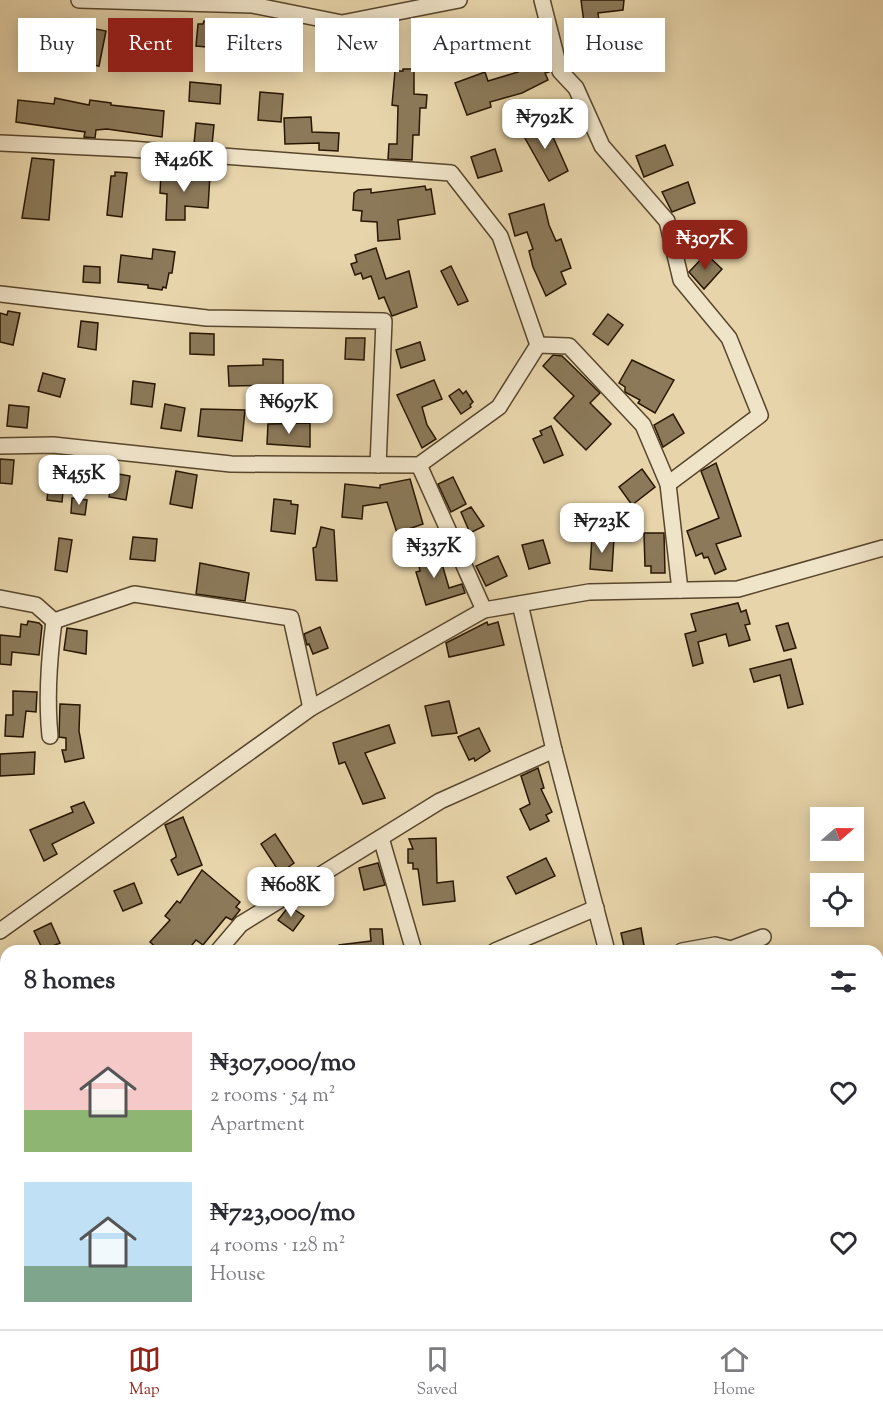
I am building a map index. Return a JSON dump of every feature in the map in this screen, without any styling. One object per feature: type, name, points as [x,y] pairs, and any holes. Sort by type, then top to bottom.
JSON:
[{"type":"street","points":[[79,0],[252,6],[342,23],[459,0]]},
{"type":"street","points":[[542,0],[560,71],[576,88],[602,146],[667,221],[681,280],[729,338],[760,415],[668,484]]},
{"type":"street","points":[[0,143],[130,148],[451,173],[500,236],[538,345]]},
{"type":"street","points":[[0,294],[207,318],[384,321],[378,465]]},
{"type":"street","points":[[538,345],[568,346],[643,425],[668,484],[680,590]]},
{"type":"street","points":[[0,446],[52,445],[231,464],[419,465],[499,407],[538,345]]},
{"type":"street","points":[[419,465],[484,610]]},
{"type":"street","points":[[0,931],[311,708],[484,610],[589,592],[738,589],[883,548]]},
{"type":"street","points":[[54,621],[134,594],[291,618],[311,708]]},
{"type":"street","points":[[0,598],[36,605],[54,621]]},
{"type":"street","points":[[520,604],[554,750],[605,945]]},
{"type":"street","points":[[50,736],[47,709],[48,666],[54,621]]},
{"type":"street","points":[[223,945],[241,924],[440,801],[554,750]]},
{"type":"street","points":[[381,838],[412,945]]},
{"type":"street","points":[[509,945],[596,908]]},
{"type":"street","points":[[744,945],[763,937]]},
{"type":"building","points":[[581,0],[624,0],[623,10],[598,13],[599,18],[583,18]]},
{"type":"building","points":[[205,21],[205,47],[196,46],[198,24],[203,24]]},
{"type":"building","points":[[96,29],[106,31],[99,66],[96,65]]},
{"type":"building","points":[[403,69],[411,69],[411,72],[414,72],[414,94],[427,95],[426,108],[420,108],[419,135],[413,135],[412,160],[388,159],[389,144],[397,144],[398,106],[392,105],[395,72],[403,71]]},
{"type":"building","points":[[485,72],[488,81],[518,72],[549,72],[545,73],[548,80],[522,93],[490,102],[491,107],[467,115],[455,83]]},
{"type":"building","points":[[190,82],[221,85],[220,104],[189,101]]},
{"type":"building","points":[[260,92],[283,94],[281,122],[258,120]]},
{"type":"building","points":[[55,98],[89,105],[90,100],[111,103],[111,105],[164,111],[162,137],[107,129],[96,130],[95,138],[84,137],[85,132],[16,122],[18,100],[54,104]]},
{"type":"building","points":[[311,117],[312,132],[339,133],[338,151],[319,150],[319,143],[285,144],[284,118]]},
{"type":"building","points":[[543,121],[547,129],[549,128],[568,171],[549,181],[521,131]]},
{"type":"building","points":[[196,123],[214,125],[212,145],[194,144]]},
{"type":"building","points":[[665,145],[673,165],[644,177],[636,156]]},
{"type":"building","points":[[495,149],[502,171],[478,178],[471,157]]},
{"type":"building","points":[[32,158],[54,160],[49,220],[22,218]]},
{"type":"building","points":[[168,171],[210,175],[208,208],[185,206],[185,220],[166,220],[167,194],[160,193],[161,173],[168,174]]},
{"type":"building","points":[[115,172],[127,173],[122,217],[107,215],[111,176],[115,176]]},
{"type":"building","points":[[688,182],[695,203],[672,212],[662,192]]},
{"type":"building","points":[[425,186],[426,190],[431,189],[435,214],[398,220],[400,239],[378,241],[377,222],[361,221],[362,211],[353,210],[354,193],[358,190],[371,189],[371,193]]},
{"type":"building","points":[[544,204],[549,225],[556,241],[561,239],[571,268],[561,272],[566,284],[546,296],[533,267],[529,251],[533,249],[527,232],[515,236],[509,214]]},
{"type":"building","points":[[376,248],[386,279],[409,271],[417,307],[392,316],[384,297],[379,299],[371,276],[363,279],[361,273],[355,275],[351,264],[357,262],[355,255]]},
{"type":"building","points":[[153,249],[175,252],[172,273],[169,273],[166,288],[163,287],[162,290],[148,288],[148,285],[118,282],[121,255],[152,259]]},
{"type":"building","points":[[706,254],[722,269],[704,289],[689,272]]},
{"type":"building","points":[[84,266],[100,267],[100,283],[83,282]]},
{"type":"building","points":[[451,266],[468,301],[458,305],[441,271]]},
{"type":"building","points":[[8,311],[20,313],[13,345],[0,342],[0,313],[7,315]]},
{"type":"building","points":[[608,314],[623,325],[608,345],[593,334]]},
{"type":"building","points":[[81,321],[98,323],[96,350],[78,347]]},
{"type":"building","points":[[190,333],[214,334],[214,355],[190,354]]},
{"type":"building","points":[[346,338],[365,338],[364,360],[345,359]]},
{"type":"building","points":[[420,342],[425,360],[401,368],[396,350]]},
{"type":"building","points":[[553,355],[562,356],[600,393],[590,403],[611,424],[586,450],[554,418],[574,396],[543,366]]},
{"type":"building","points":[[263,359],[283,360],[283,385],[229,386],[228,366],[263,365]]},
{"type":"building","points":[[632,360],[674,380],[655,413],[638,403],[640,400],[625,392],[625,387],[619,383]]},
{"type":"building","points":[[43,373],[65,379],[60,397],[38,391]]},
{"type":"building","points":[[434,380],[442,399],[422,407],[427,425],[436,439],[422,448],[397,395]]},
{"type":"building","points":[[133,381],[155,384],[152,407],[131,404]]},
{"type":"building","points":[[459,389],[463,394],[466,391],[473,402],[471,407],[461,414],[449,396]]},
{"type":"building","points":[[165,404],[185,408],[181,431],[161,428]]},
{"type":"building","points":[[9,405],[29,407],[27,428],[7,426]]},
{"type":"building","points":[[201,409],[245,410],[242,441],[198,436]]},
{"type":"building","points":[[673,414],[684,433],[663,447],[654,425]]},
{"type":"building","points":[[310,423],[310,447],[267,444],[268,424]]},
{"type":"building","points":[[551,426],[563,455],[544,463],[533,439],[542,435],[540,431]]},
{"type":"building","points":[[0,459],[14,460],[12,484],[0,483]]},
{"type":"building","points":[[716,463],[741,536],[716,544],[726,569],[715,574],[708,557],[704,558],[702,553],[696,556],[687,531],[719,518],[701,471]]},
{"type":"building","points":[[642,469],[655,487],[632,505],[619,487]]},
{"type":"building","points":[[50,470],[65,471],[62,502],[47,500]]},
{"type":"building","points":[[176,471],[197,475],[192,508],[170,504]]},
{"type":"building","points":[[113,473],[130,476],[126,500],[109,497]]},
{"type":"building","points":[[453,477],[466,504],[451,512],[438,484]]},
{"type":"building","points":[[410,479],[423,524],[397,533],[387,502],[363,506],[362,519],[342,517],[345,484],[380,488],[380,485]]},
{"type":"building","points":[[72,498],[87,500],[85,515],[71,513]]},
{"type":"building","points":[[274,499],[291,501],[291,504],[298,505],[295,534],[271,531]]},
{"type":"building","points":[[471,507],[484,526],[470,533],[461,512]]},
{"type":"building","points":[[321,527],[334,530],[337,581],[316,580],[313,548],[316,547]]},
{"type":"building","points":[[644,533],[664,533],[665,573],[651,573],[651,566],[645,566]]},
{"type":"building","points":[[592,536],[614,538],[612,571],[590,569]]},
{"type":"building","points":[[133,537],[157,539],[155,561],[130,559]]},
{"type":"building","points":[[59,538],[72,540],[67,572],[55,570]]},
{"type":"building","points":[[543,540],[550,563],[529,569],[522,545]]},
{"type":"building","points":[[435,548],[439,565],[442,564],[449,588],[462,584],[465,593],[426,605],[416,572],[420,571],[416,552]]},
{"type":"building","points":[[498,556],[507,576],[486,586],[476,566]]},
{"type":"building","points":[[200,563],[249,573],[245,601],[196,594]]},
{"type":"building","points":[[738,603],[741,612],[746,610],[750,624],[745,625],[750,640],[729,646],[726,634],[698,642],[703,663],[693,666],[685,634],[696,631],[691,614]]},
{"type":"building","points":[[28,621],[39,623],[42,626],[39,655],[12,652],[11,665],[0,664],[0,635],[20,637],[21,624],[27,625]]},
{"type":"building","points":[[487,622],[488,625],[498,622],[504,645],[449,657],[446,643]]},
{"type":"building","points":[[788,623],[796,648],[784,651],[776,626]]},
{"type":"building","points":[[320,627],[328,648],[313,654],[304,634]]},
{"type":"building","points":[[67,628],[87,631],[86,654],[64,650]]},
{"type":"building","points":[[791,659],[803,704],[788,708],[780,675],[754,682],[750,669]]},
{"type":"building","points":[[13,691],[37,692],[36,712],[26,711],[23,737],[5,736],[6,715],[13,715]]},
{"type":"building","points":[[449,701],[457,733],[432,736],[425,706]]},
{"type":"building","points":[[60,704],[80,705],[79,731],[84,758],[65,762],[62,750],[66,750],[66,738],[59,737]]},
{"type":"building","points":[[389,725],[395,743],[365,753],[385,798],[363,804],[345,762],[339,764],[333,743]]},
{"type":"building","points":[[479,728],[490,751],[475,761],[474,758],[469,760],[458,737]]},
{"type":"building","points":[[35,752],[34,774],[0,776],[0,754]]},
{"type":"building","points":[[538,768],[544,788],[541,789],[552,812],[546,815],[549,821],[530,830],[520,809],[530,804],[521,776]]},
{"type":"building","points":[[84,802],[94,823],[52,844],[57,854],[44,861],[30,830],[73,812],[71,807]]},
{"type":"building","points":[[183,817],[202,865],[178,875],[171,860],[176,855],[165,825]]},
{"type":"building","points":[[275,834],[294,863],[280,873],[261,844]]},
{"type":"building","points":[[436,838],[437,883],[453,881],[455,901],[423,905],[418,869],[413,869],[413,863],[408,863],[408,849],[413,849],[409,839]]},
{"type":"building","points":[[546,858],[555,876],[516,894],[507,877]]},
{"type":"building","points":[[378,863],[385,885],[364,890],[359,868]]},
{"type":"building","points":[[202,870],[240,902],[236,907],[240,910],[232,920],[226,917],[203,945],[196,940],[192,945],[153,945],[150,942],[170,920],[165,916],[177,901],[180,903]]},
{"type":"building","points":[[134,883],[142,903],[123,911],[114,891]]},
{"type":"building","points":[[289,906],[304,916],[293,931],[278,920]]},
{"type":"building","points":[[51,923],[60,943],[41,945],[34,931]]},
{"type":"building","points":[[641,928],[644,945],[624,945],[621,933]]},
{"type":"building","points":[[370,929],[382,929],[383,945],[339,945],[371,941]]}]
